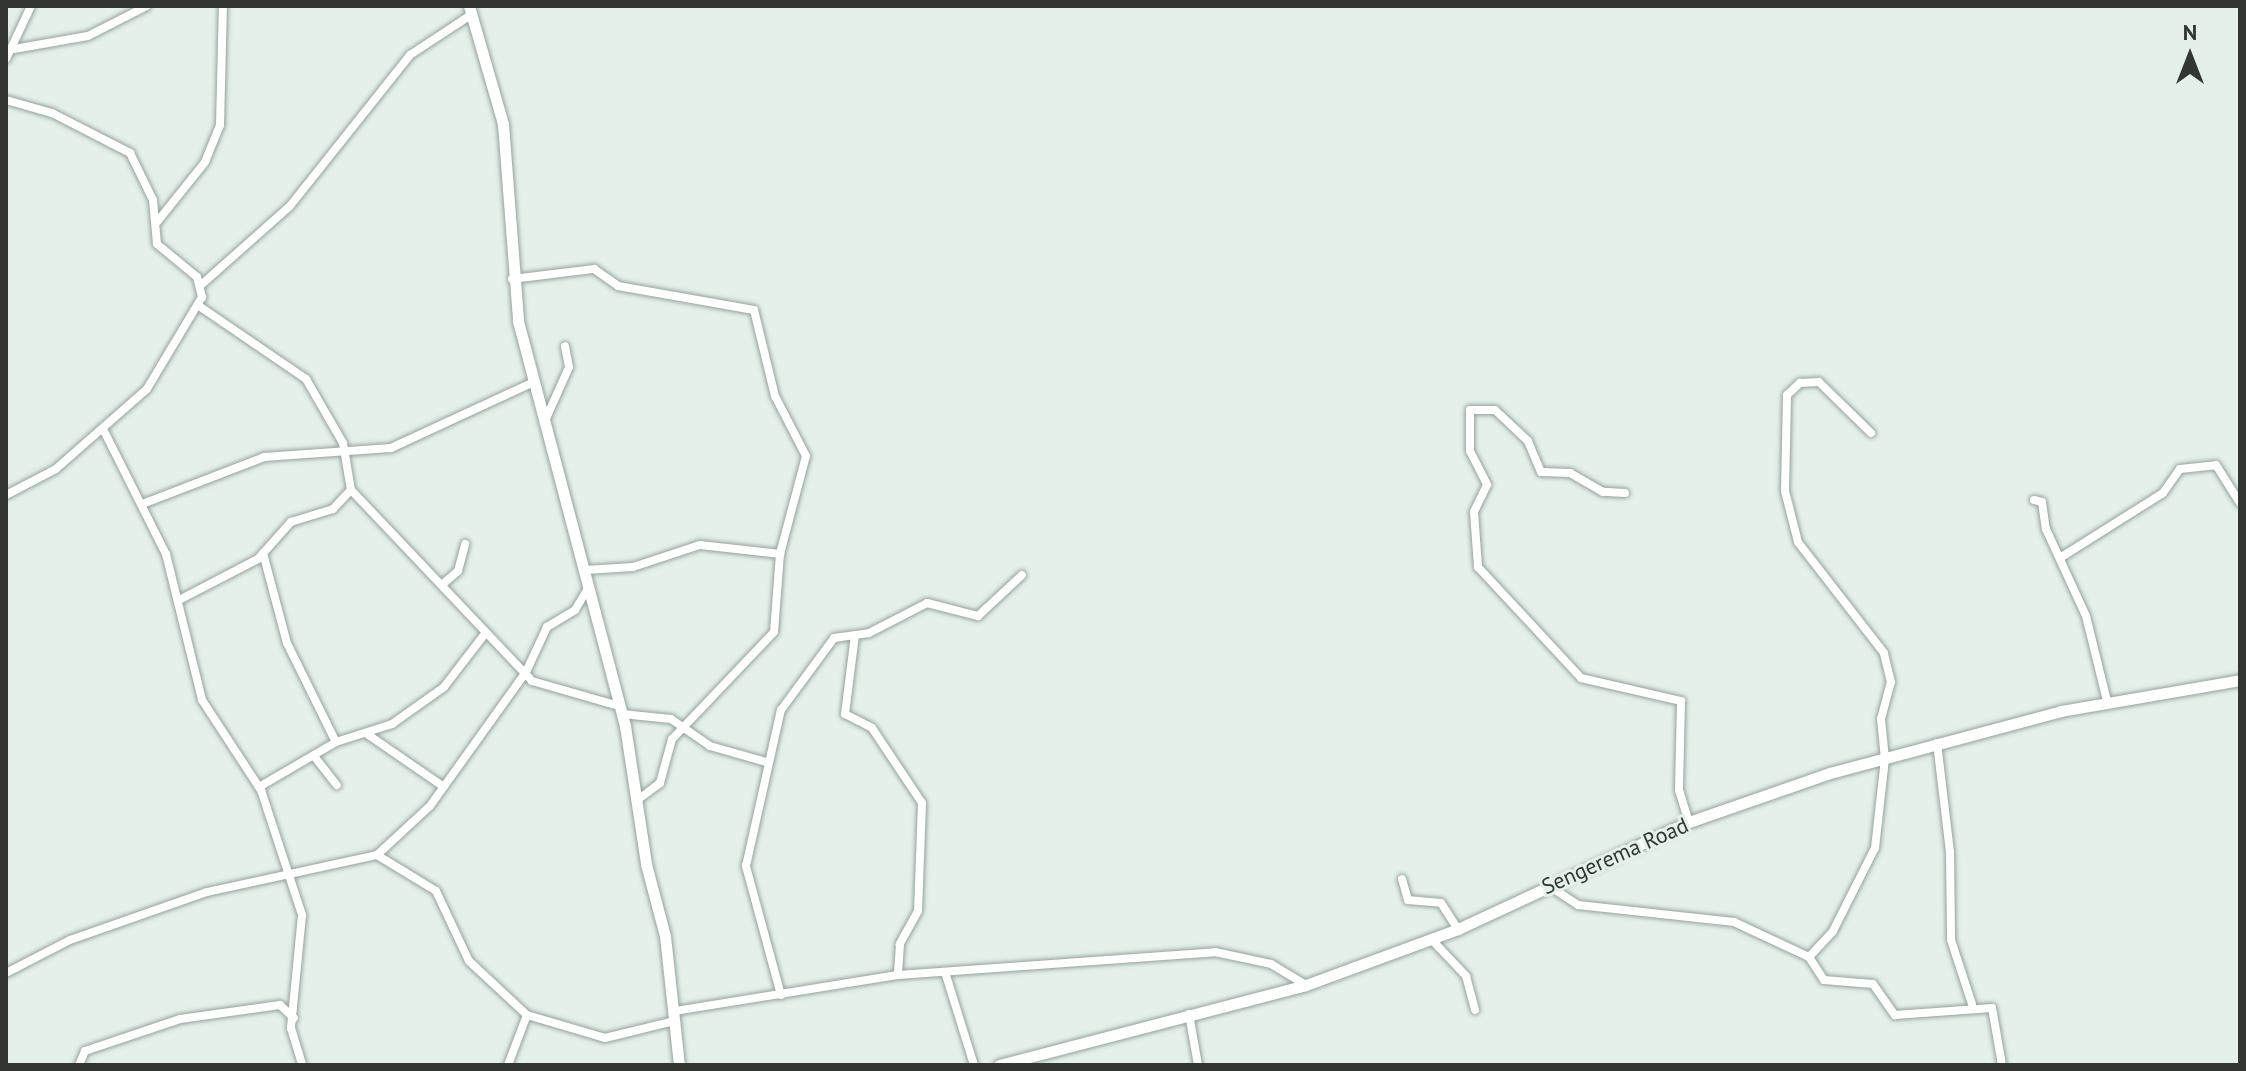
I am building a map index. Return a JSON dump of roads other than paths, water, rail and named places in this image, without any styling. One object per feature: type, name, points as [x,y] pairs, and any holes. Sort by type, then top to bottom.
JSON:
[{"type":"main road","points":[[470,11],[503,124],[511,279],[544,425],[585,570],[639,799],[675,1016],[679,1065]]},
{"type":"main road","name":"Sengerema Road","points":[[999,1065],[1189,1013],[1306,985],[1458,929],[1689,822],[1885,759],[2107,701],[2240,680]]},
{"type":"street","points":[[6,59],[14,49],[31,6]]},
{"type":"street","points":[[14,49],[76,40],[147,6]]},
{"type":"street","points":[[157,222],[205,162],[220,125],[223,6]]},
{"type":"street","points":[[6,495],[56,469],[103,429],[159,374],[199,306],[201,285],[290,206],[410,55],[470,11]]},
{"type":"street","points":[[6,100],[117,142],[139,163],[157,222],[161,251],[201,285]]},
{"type":"street","points":[[511,279],[594,269],[618,286],[756,311],[775,396],[807,460],[780,554],[774,632],[683,725],[661,762],[660,783],[639,799]]},
{"type":"street","points":[[199,306],[306,379],[345,455],[351,490],[443,584],[484,635],[526,672],[560,694],[620,710],[645,712],[683,725],[710,746],[766,762]]},
{"type":"street","points":[[544,425],[569,367],[565,346]]},
{"type":"street","points":[[145,503],[264,457],[301,450],[345,455],[399,445],[534,382]]},
{"type":"street","points":[[1809,957],[1833,931],[1871,857],[1885,759],[1880,730],[1890,666],[1798,542],[1785,491],[1787,395],[1800,383],[1819,382],[1871,433]]},
{"type":"street","points":[[1625,493],[1603,492],[1570,473],[1541,472],[1528,441],[1495,410],[1470,410],[1470,451],[1487,488],[1474,512],[1478,567],[1581,678],[1681,701],[1679,790],[1689,822]]},
{"type":"street","points":[[103,429],[145,503],[181,599],[202,700],[259,787],[285,877],[303,920],[295,942],[300,983],[294,1019],[302,1065]]},
{"type":"street","points":[[2063,556],[2163,493],[2180,469],[2215,465],[2240,503]]},
{"type":"street","points":[[181,599],[263,553],[291,522],[333,509],[351,490]]},
{"type":"street","points":[[2034,500],[2042,501],[2046,529],[2063,556],[2107,701]]},
{"type":"street","points":[[443,584],[458,571],[465,544]]},
{"type":"street","points":[[585,570],[633,567],[700,545],[780,554]]},
{"type":"street","points":[[263,553],[287,643],[336,742]]},
{"type":"street","points":[[781,995],[773,948],[747,885],[766,762],[781,710],[824,648],[917,614],[927,603],[978,616],[1022,575]]},
{"type":"street","points":[[6,973],[85,934],[207,892],[377,855],[407,835],[526,672],[547,627],[575,610],[588,588]]},
{"type":"street","points":[[259,787],[336,742],[367,734],[444,687],[484,635]]},
{"type":"street","points":[[855,635],[845,714],[872,728],[922,803],[918,911],[900,944],[898,975]]},
{"type":"street","points":[[367,734],[444,787]]},
{"type":"street","points":[[1937,743],[1950,852],[1951,940],[1972,1004]]},
{"type":"street","points":[[314,756],[337,785]]},
{"type":"street","points":[[377,855],[436,891],[469,961],[527,1015],[605,1038],[675,1016],[898,975],[1215,952],[1271,964],[1306,985]]},
{"type":"street","points":[[1402,879],[1408,900],[1441,903],[1458,929]]},
{"type":"street","points":[[1549,886],[1586,906],[1734,922],[1809,957],[1824,980],[1873,984],[1895,1015],[1972,1004],[1994,1011],[2002,1065]]},
{"type":"street","points":[[1432,940],[1466,976],[1475,1010]]},
{"type":"street","points":[[945,972],[974,1065]]},
{"type":"street","points":[[79,1065],[85,1051],[180,1019],[280,1005],[294,1019]]},
{"type":"street","points":[[1189,1013],[1198,1065]]},
{"type":"street","points":[[508,1065],[527,1015]]}]
